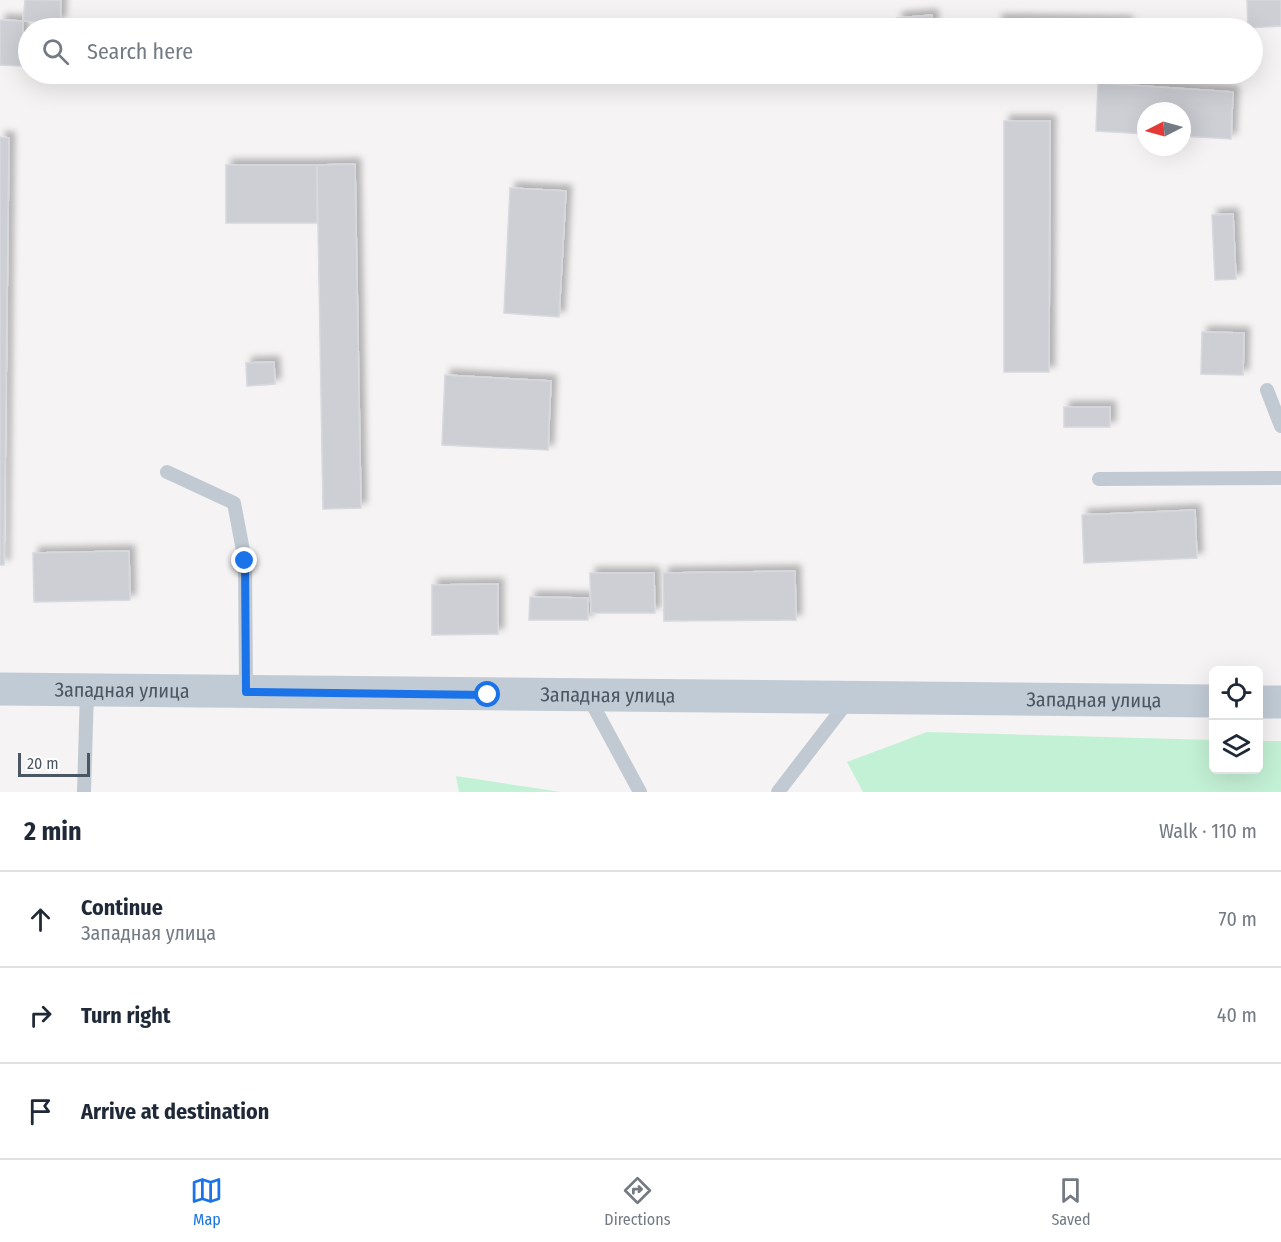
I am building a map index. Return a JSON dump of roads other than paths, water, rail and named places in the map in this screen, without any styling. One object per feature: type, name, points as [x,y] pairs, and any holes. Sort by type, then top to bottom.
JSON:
[{"type":"main road","name":"Западная улица","points":[[0,689],[1209,701]]},
{"type":"main road","points":[[1263,702],[1281,702]]},
{"type":"lane","points":[[1267,390],[1281,426]]},
{"type":"lane","points":[[167,472],[234,503],[245,561],[246,692]]},
{"type":"lane","points":[[1099,479],[1281,478]]},
{"type":"lane","points":[[84,792],[87,690]]},
{"type":"lane","points":[[588,696],[640,792]]},
{"type":"lane","points":[[778,792],[850,698]]}]
